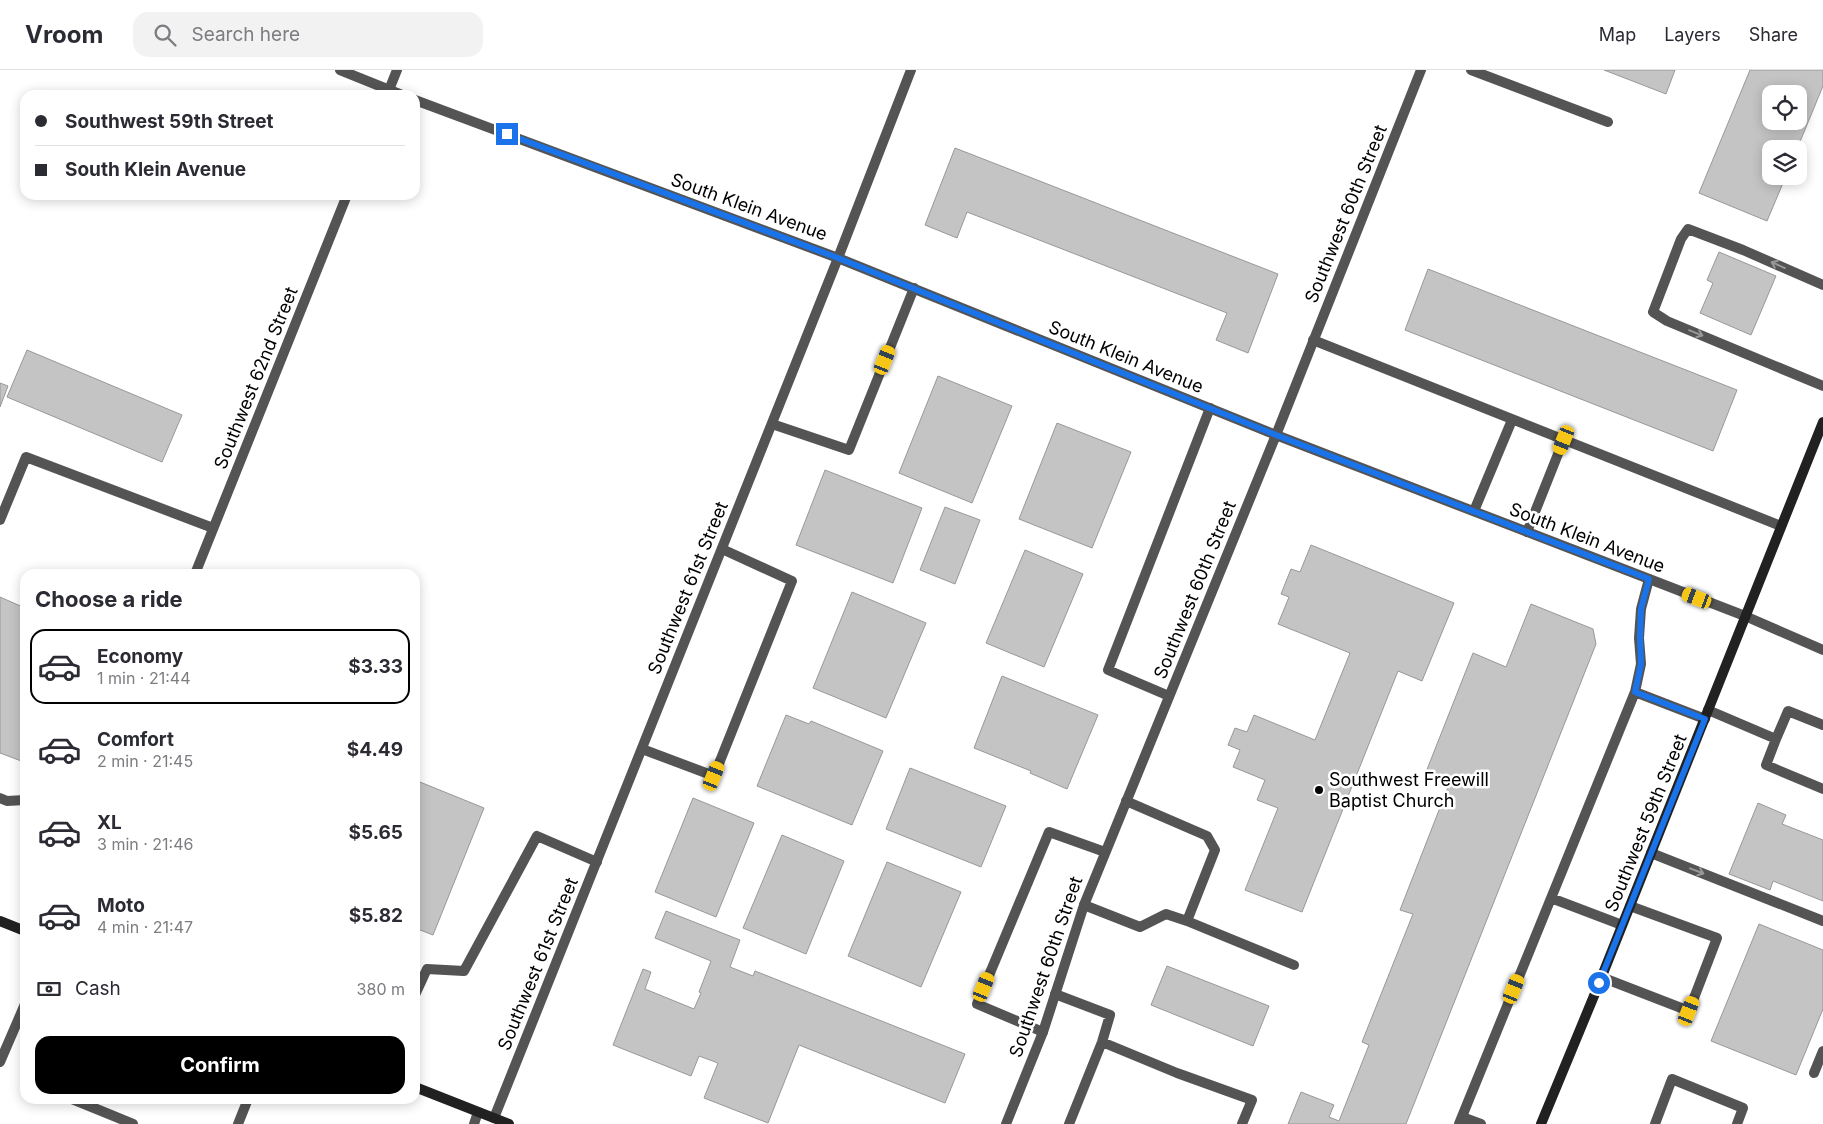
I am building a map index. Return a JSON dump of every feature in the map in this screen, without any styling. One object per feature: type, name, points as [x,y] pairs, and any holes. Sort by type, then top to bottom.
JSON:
[{"type":"main road","name":"Southwest 59th Street","points":[[1541,1124],[1652,853],[1823,422]]},
{"type":"main road","points":[[0,921],[20,929]]},
{"type":"main road","points":[[420,1089],[509,1124]]},
{"type":"street","points":[[340,70],[382,90]]},
{"type":"street","points":[[389,90],[397,70]]},
{"type":"street","name":"Southwest 61st Street","points":[[494,1118],[772,424],[911,70]]},
{"type":"street","name":"Southwest 60th Street","points":[[1006,1124],[1043,1032],[1084,904],[1276,435],[1420,70]]},
{"type":"street","points":[[1471,70],[1608,122]]},
{"type":"street","name":"South Klein Avenue","points":[[420,102],[838,258],[1276,435],[1746,616],[1823,650]]},
{"type":"street","name":"Southwest 62nd Street","points":[[198,569],[345,200]]},
{"type":"street","points":[[1823,285],[1743,250],[1688,229],[1682,239],[1653,312],[1667,321],[1823,386]]},
{"type":"street","points":[[772,424],[849,450],[914,288]]},
{"type":"street","points":[[1314,340],[1782,526]]},
{"type":"street","points":[[1169,696],[1108,670],[1210,408]]},
{"type":"street","points":[[1474,511],[1512,420]]},
{"type":"street","points":[[1527,532],[1564,440]]},
{"type":"street","points":[[0,520],[26,457],[214,528]]},
{"type":"street","points":[[642,749],[714,776],[729,739],[792,581],[722,549]]},
{"type":"street","points":[[1481,1124],[1461,1121],[1635,692],[1641,664],[1641,609],[1649,579]]},
{"type":"street","points":[[1635,692],[1707,714],[1776,739]]},
{"type":"street","points":[[1823,725],[1788,711],[1766,765],[1823,789]]},
{"type":"street","points":[[0,798],[7,801],[20,800]]},
{"type":"street","points":[[1126,801],[1207,836],[1215,850],[1187,921]]},
{"type":"street","points":[[1043,1032],[977,1004],[1049,832],[1105,852]]},
{"type":"street","points":[[420,984],[427,969],[464,971],[537,836],[597,862]]},
{"type":"street","points":[[1652,853],[1823,921]]},
{"type":"street","points":[[1551,898],[1622,925]]},
{"type":"street","points":[[1084,904],[1140,927],[1166,914],[1294,965]]},
{"type":"street","points":[[1601,977],[1689,1011],[1717,938],[1630,906]]},
{"type":"street","points":[[1055,994],[1110,1015],[1102,1042],[1069,1124]]},
{"type":"street","points":[[0,1062],[20,1016]]},
{"type":"street","points":[[1102,1042],[1177,1073],[1252,1100],[1242,1124]]},
{"type":"street","points":[[1814,1073],[1823,1051]]},
{"type":"street","points":[[1655,1124],[1672,1079],[1743,1108],[1737,1124]]},
{"type":"street","points":[[84,1104],[133,1124]]},
{"type":"street","points":[[238,1124],[246,1104]]},
{"type":"street","points":[[474,1124],[478,1112]]},
{"type":"building","points":[[1604,70],[1675,70],[1666,94]]},
{"type":"building","points":[[1750,70],[1823,70],[1823,86],[1807,125],[1807,85],[1762,85],[1762,130],[1805,130],[1801,140],[1762,140],[1762,185],[1782,185],[1767,221],[1699,193]]},
{"type":"building","points":[[955,148],[1278,274],[1248,353],[1216,340],[1227,313],[967,212],[957,238],[925,225]]},
{"type":"building","points":[[1719,252],[1776,276],[1751,335],[1700,313],[1713,283],[1707,280]]},
{"type":"building","points":[[1428,269],[1737,390],[1713,451],[1405,330]]},
{"type":"building","points":[[27,350],[182,415],[162,462],[7,397]]},
{"type":"building","points":[[938,376],[1012,406],[972,503],[899,473]]},
{"type":"building","points":[[0,383],[8,386],[0,407]]},
{"type":"building","points":[[1057,423],[1131,452],[1092,548],[1019,519]]},
{"type":"building","points":[[825,470],[922,508],[893,583],[796,545]]},
{"type":"building","points":[[945,507],[980,520],[955,584],[920,570]]},
{"type":"building","points":[[1311,545],[1454,603],[1422,681],[1398,671],[1302,912],[1245,890],[1278,808],[1257,800],[1265,780],[1233,767],[1240,750],[1228,745],[1235,728],[1247,732],[1254,715],[1315,740],[1350,653],[1278,624],[1289,597],[1281,594],[1291,569],[1300,572]]},
{"type":"building","points":[[1025,550],[1083,574],[1044,667],[986,643]]},
{"type":"building","points":[[852,592],[926,623],[886,718],[813,688]]},
{"type":"building","points":[[0,597],[20,606],[20,760],[0,753]]},
{"type":"building","points":[[1531,604],[1593,629],[1596,644],[1406,1124],[1288,1124],[1301,1092],[1334,1105],[1329,1117],[1339,1121],[1369,1045],[1362,1042],[1413,914],[1400,910],[1450,782],[1426,772],[1473,653],[1506,667]]},
{"type":"building","points":[[1002,676],[1098,715],[1067,789],[1030,773],[1031,771],[974,748]]},
{"type":"building","points":[[786,715],[809,724],[811,721],[883,751],[852,825],[757,786]]},
{"type":"building","points":[[910,768],[1006,806],[981,867],[886,829]]},
{"type":"building","points":[[420,782],[484,808],[433,935],[420,930]]},
{"type":"building","points":[[693,798],[754,823],[716,917],[655,892]]},
{"type":"building","points":[[1758,803],[1786,815],[1782,824],[1823,840],[1823,901],[1773,881],[1770,890],[1729,874]]},
{"type":"building","points":[[782,835],[844,861],[806,954],[743,928]]},
{"type":"building","points":[[887,862],[961,892],[921,987],[848,956]]},
{"type":"building","points":[[666,911],[740,940],[730,967],[753,976],[755,971],[965,1054],[945,1103],[799,1045],[768,1123],[704,1098],[718,1063],[699,1056],[691,1076],[613,1045],[643,969],[651,972],[645,989],[694,1009],[701,993],[699,992],[711,961],[655,938]]},
{"type":"building","points":[[1759,924],[1823,950],[1823,1009],[1796,1075],[1711,1041]]},
{"type":"building","points":[[1167,966],[1269,1006],[1253,1046],[1151,1005]]},
{"type":"place","name":"Southwest Freewill Baptist Church","points":[[1319,790]]},
{"type":"route","points":[[507,134],[838,258],[1276,435],[1649,579],[1641,609],[1641,664],[1635,692],[1705,719],[1599,983]]}]
